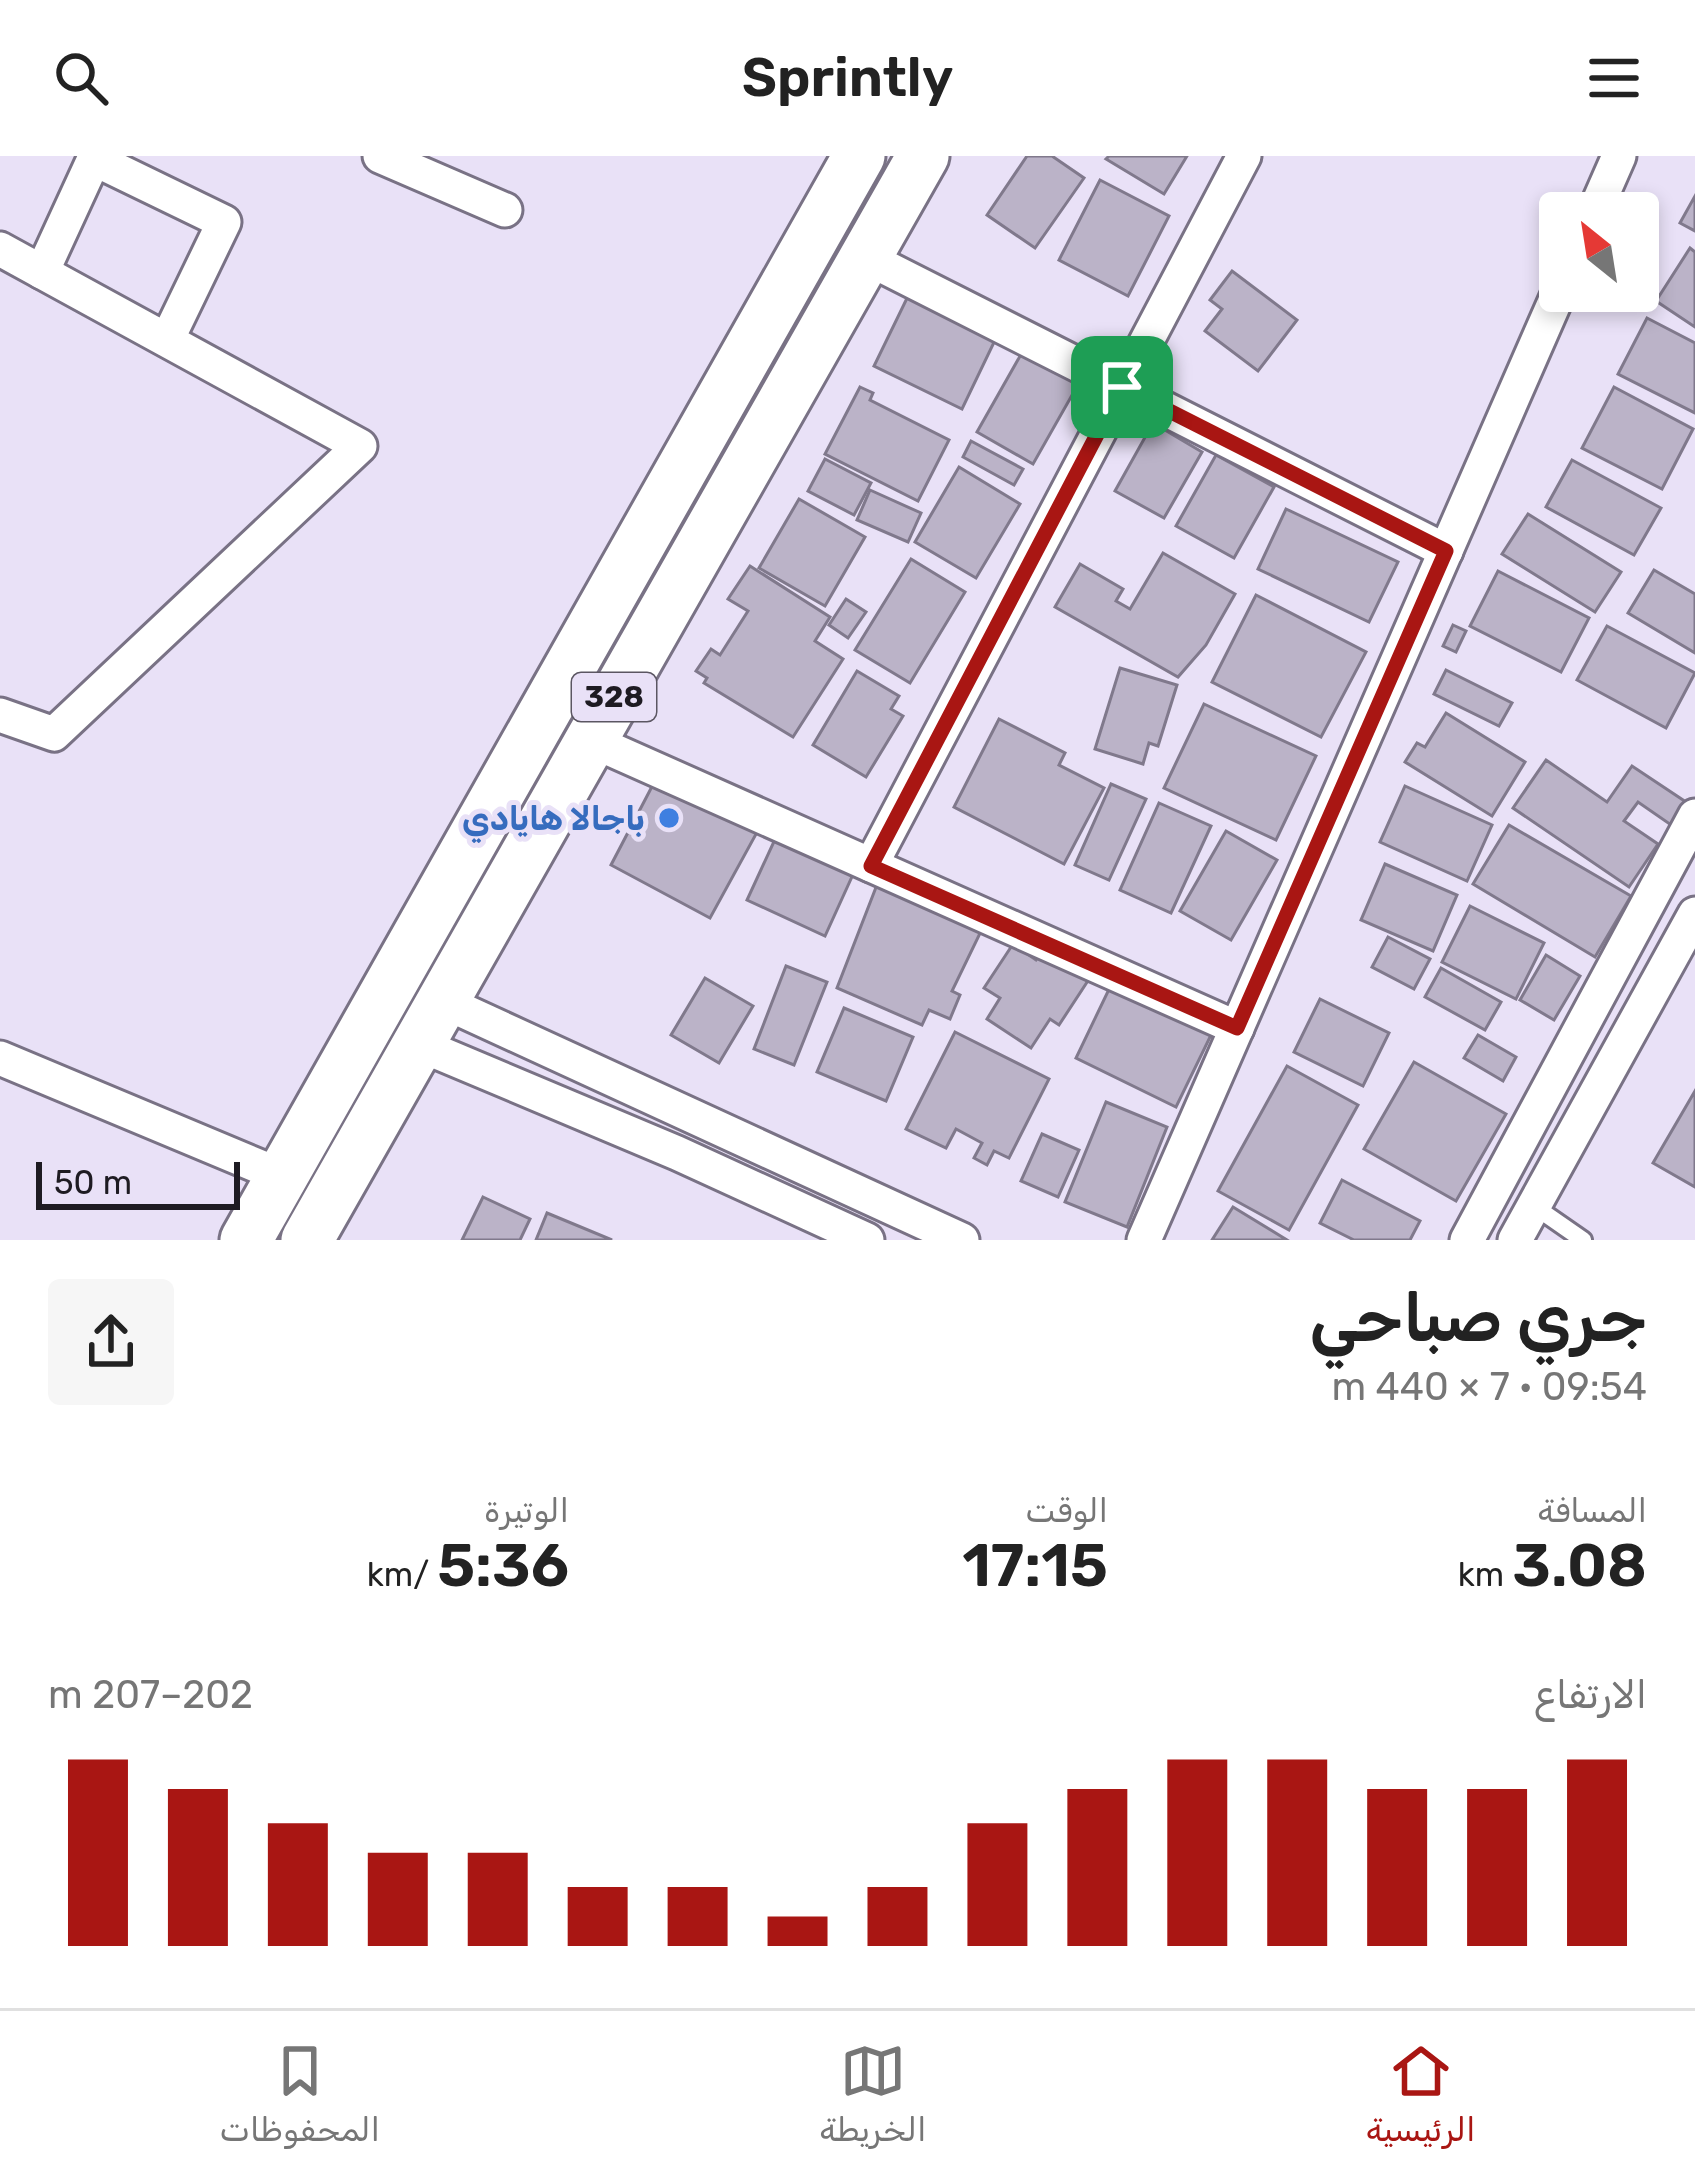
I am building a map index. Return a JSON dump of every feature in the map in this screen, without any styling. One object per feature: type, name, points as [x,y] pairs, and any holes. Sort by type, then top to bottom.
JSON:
[{"type":"main road","points":[[246,1240],[859,156]]},
{"type":"main road","name":"328","points":[[308,1240],[922,156]]},
{"type":"street","points":[[380,156],[505,210]]},
{"type":"street","points":[[871,866],[1244,156]]},
{"type":"street","points":[[1603,192],[1619,156]]},
{"type":"street","points":[[42,272],[94,159],[224,222],[167,340]]},
{"type":"street","points":[[0,248],[360,446],[54,734],[0,715]]},
{"type":"street","points":[[865,256],[1446,551]]},
{"type":"street","points":[[1144,1240],[1550,312]]},
{"type":"street","points":[[590,740],[1237,1028]]},
{"type":"street","points":[[1467,1240],[1695,816]]},
{"type":"street","points":[[1515,1240],[1695,914]]},
{"type":"street","points":[[430,1023],[845,1236]]},
{"type":"street","points":[[430,1023],[962,1240]]},
{"type":"street","points":[[0,1058],[282,1176]]},
{"type":"lane","points":[[1534,1206],[1583,1240]]},
{"type":"building","points":[[1027,156],[1052,156],[1084,178],[1035,248],[987,215]]},
{"type":"building","points":[[1187,156],[1164,194],[1106,159]]},
{"type":"building","points":[[1100,180],[1169,216],[1128,296],[1059,260]]},
{"type":"building","points":[[1695,196],[1695,231],[1680,223]]},
{"type":"building","points":[[1690,248],[1695,252],[1695,327],[1659,303]]},
{"type":"building","points":[[1232,271],[1297,320],[1258,371],[1205,331],[1222,309],[1210,300]]},
{"type":"building","points":[[910,292],[998,334],[962,409],[874,366]]},
{"type":"building","points":[[1647,318],[1695,343],[1695,413],[1618,374]]},
{"type":"building","points":[[1028,342],[1084,374],[1033,464],[977,432]]},
{"type":"building","points":[[860,387],[873,393],[870,400],[949,440],[918,501],[825,454]]},
{"type":"building","points":[[1614,387],[1693,429],[1662,489],[1582,448]]},
{"type":"building","points":[[1153,423],[1202,452],[1164,518],[1115,491]]},
{"type":"building","points":[[971,441],[1023,469],[1014,485],[963,457]]},
{"type":"building","points":[[1216,455],[1274,487],[1234,558],[1176,526]]},
{"type":"building","points":[[825,459],[871,483],[854,515],[808,491]]},
{"type":"building","points":[[1572,460],[1661,508],[1634,555],[1546,507]]},
{"type":"building","points":[[959,467],[1020,504],[976,578],[915,542]]},
{"type":"building","points":[[870,490],[921,513],[908,542],[857,520]]},
{"type":"building","points":[[799,499],[865,537],[825,606],[759,568]]},
{"type":"building","points":[[1286,509],[1398,562],[1369,622],[1258,569]]},
{"type":"building","points":[[1528,514],[1621,572],[1595,612],[1502,554]]},
{"type":"building","points":[[1163,553],[1235,594],[1206,645],[1178,677],[1055,607],[1080,564],[1123,589],[1116,601],[1130,609]]},
{"type":"building","points":[[911,559],[965,592],[910,683],[855,650]]},
{"type":"building","points":[[750,566],[830,617],[815,641],[843,659],[793,737],[704,683],[707,678],[696,671],[711,649],[720,655],[748,611],[728,599]]},
{"type":"building","points":[[1654,570],[1695,594],[1695,653],[1628,613]]},
{"type":"building","points":[[1498,571],[1589,618],[1561,672],[1470,626]]},
{"type":"building","points":[[1256,595],[1366,652],[1321,737],[1212,682]]},
{"type":"building","points":[[846,599],[866,612],[848,638],[829,625]]},
{"type":"building","points":[[1453,625],[1466,631],[1456,652],[1443,646]]},
{"type":"building","points":[[1607,626],[1695,673],[1666,728],[1577,680]]},
{"type":"building","points":[[1120,668],[1177,685],[1158,746],[1149,743],[1143,764],[1095,749]]},
{"type":"building","points":[[1446,670],[1512,703],[1499,726],[1434,694]]},
{"type":"building","points":[[857,671],[899,696],[891,709],[903,716],[866,777],[813,745]]},
{"type":"building","points":[[1204,704],[1316,756],[1276,840],[1164,788]]},
{"type":"building","points":[[1446,713],[1525,762],[1492,816],[1405,762],[1417,743],[1425,747]]},
{"type":"building","points":[[999,719],[1065,753],[1059,765],[1104,788],[1064,864],[954,807]]},
{"type":"building","points":[[1546,760],[1607,802],[1632,766],[1689,804],[1674,827],[1638,802],[1624,821],[1658,844],[1629,887],[1513,808]]},
{"type":"building","points":[[658,775],[761,825],[710,918],[611,865]]},
{"type":"building","points":[[1111,784],[1146,799],[1109,880],[1075,865]]},
{"type":"building","points":[[1405,786],[1492,825],[1467,881],[1380,842]]},
{"type":"building","points":[[1159,803],[1211,826],[1171,913],[1120,890]]},
{"type":"building","points":[[1509,825],[1631,896],[1595,957],[1473,884]]},
{"type":"building","points":[[1226,831],[1277,860],[1231,940],[1180,911]]},
{"type":"building","points":[[777,835],[855,870],[825,936],[747,900]]},
{"type":"building","points":[[1385,864],[1457,895],[1433,951],[1361,920]]},
{"type":"building","points":[[880,877],[985,923],[952,991],[960,995],[950,1019],[929,1010],[922,1025],[837,988]]},
{"type":"building","points":[[1470,906],[1544,943],[1516,999],[1442,962]]},
{"type":"building","points":[[1388,937],[1430,959],[1414,989],[1372,967]]},
{"type":"building","points":[[1013,944],[1036,960],[1045,946],[1093,973],[1059,1025],[1050,1019],[1031,1048],[987,1019],[1000,998],[984,988]]},
{"type":"building","points":[[1546,955],[1580,976],[1554,1020],[1520,1000]]},
{"type":"building","points":[[786,966],[827,982],[794,1065],[754,1049]]},
{"type":"building","points":[[1441,968],[1501,1002],[1485,1030],[1425,997]]},
{"type":"building","points":[[705,978],[753,1006],[719,1063],[671,1035]]},
{"type":"building","points":[[1112,983],[1213,1031],[1176,1107],[1076,1058]]},
{"type":"building","points":[[1320,999],[1389,1033],[1363,1086],[1294,1052]]},
{"type":"building","points":[[844,1008],[913,1037],[886,1101],[817,1072]]},
{"type":"building","points":[[955,1032],[1049,1079],[1009,1158],[994,1151],[987,1165],[974,1158],[982,1143],[956,1129],[946,1148],[906,1129]]},
{"type":"building","points":[[1478,1035],[1516,1057],[1503,1081],[1464,1058]]},
{"type":"building","points":[[1414,1062],[1506,1114],[1456,1201],[1364,1149]]},
{"type":"building","points":[[1287,1066],[1358,1105],[1289,1230],[1218,1191]]},
{"type":"building","points":[[1695,1091],[1695,1187],[1653,1163]]},
{"type":"building","points":[[1106,1102],[1167,1127],[1127,1227],[1065,1202]]},
{"type":"building","points":[[1042,1134],[1079,1150],[1058,1197],[1021,1181]]},
{"type":"building","points":[[1342,1180],[1420,1221],[1410,1240],[1354,1240],[1320,1223]]},
{"type":"building","points":[[483,1197],[530,1219],[520,1240],[462,1240]]},
{"type":"building","points":[[1233,1207],[1287,1240],[1212,1240]]},
{"type":"building","points":[[547,1213],[612,1240],[536,1240]]},
{"type":"place","name":"باجالا هايادي","points":[[669,818]]},
{"type":"route","points":[[1122,387],[1446,551],[1237,1028],[871,866],[1122,387]]}]
